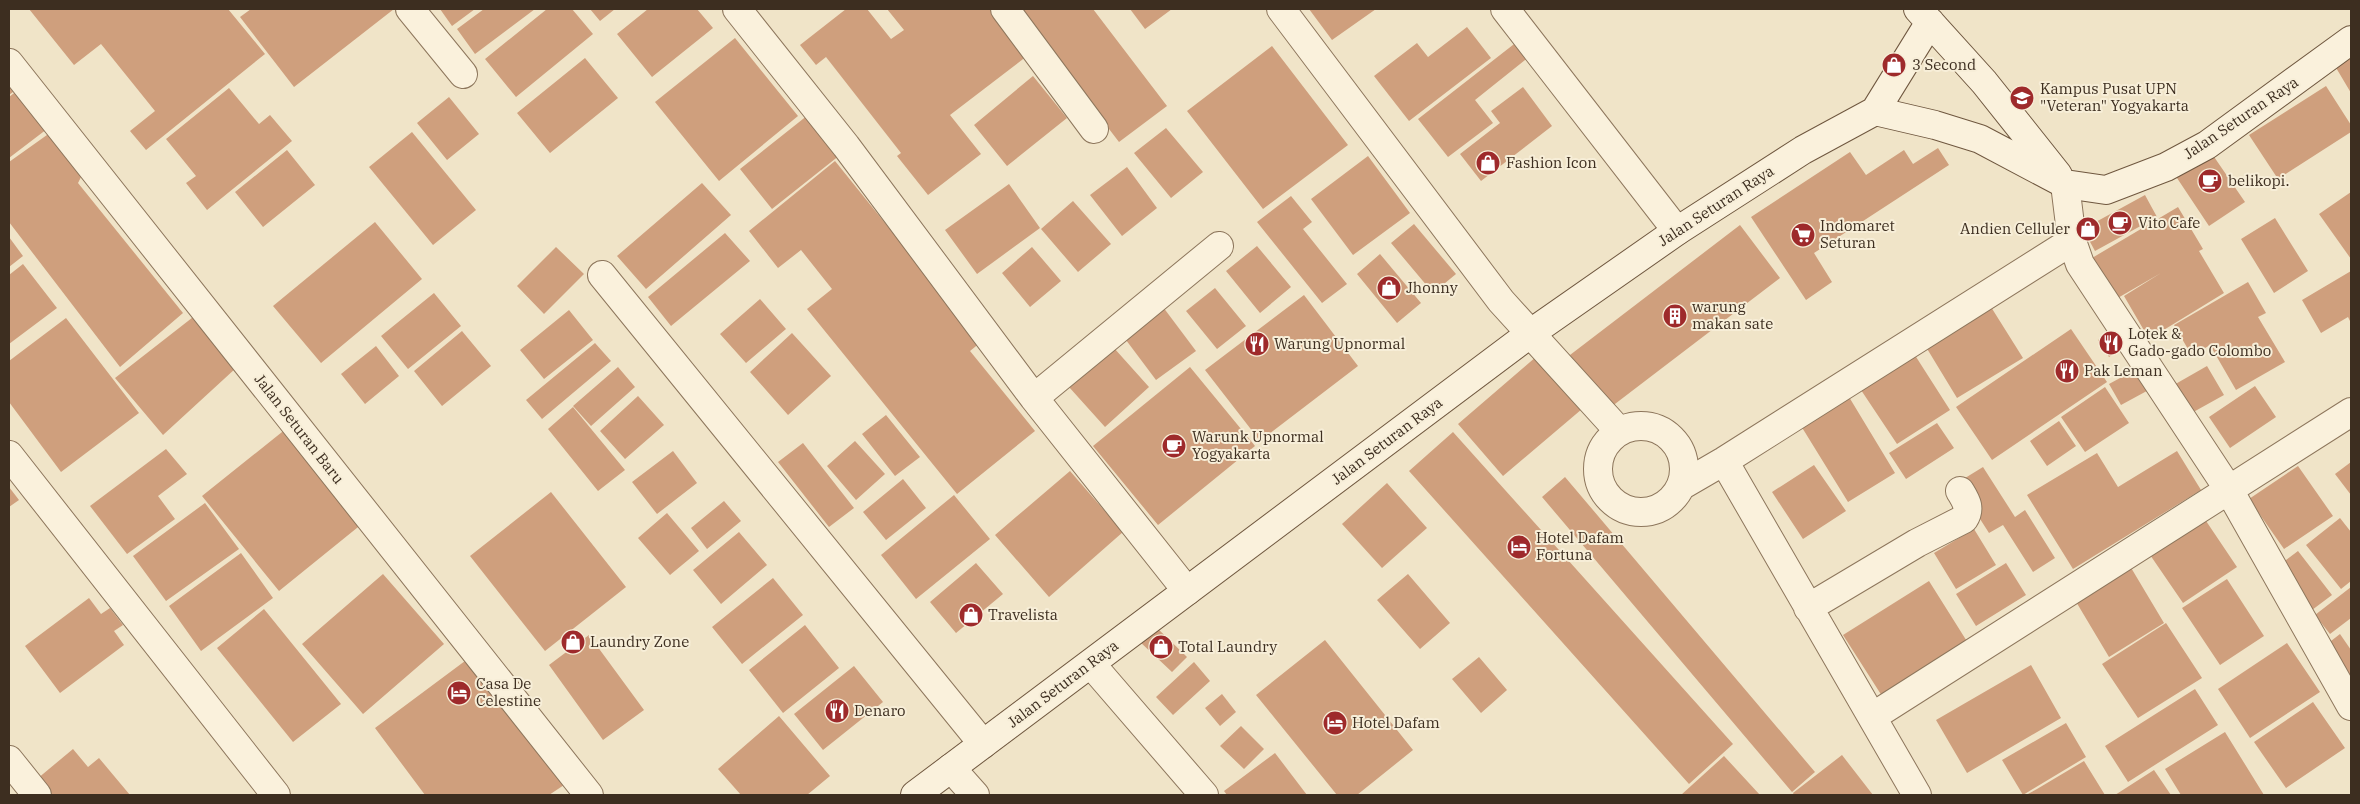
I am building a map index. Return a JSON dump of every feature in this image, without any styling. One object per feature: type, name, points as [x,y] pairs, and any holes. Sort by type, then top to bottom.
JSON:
[{"type":"street","points":[[410,9],[464,74]]},
{"type":"street","points":[[737,9],[846,146],[1034,398],[1187,591]]},
{"type":"street","points":[[1005,9],[1094,129]]},
{"type":"street","points":[[1282,9],[1501,301],[1618,431]]},
{"type":"street","points":[[1505,9],[1677,231]]},
{"type":"street","name":"Jalan Seturan Raya","points":[[915,795],[1531,333],[1677,231],[1803,150],[1875,111],[1924,15],[1984,82],[2065,184]]},
{"type":"street","name":"Jalan Seturan Raya","points":[[1875,111],[1935,125],[1980,139],[2065,184],[2106,190],[2166,167],[2207,144],[2351,40]]},
{"type":"street","name":"Jalan Seturan Baru","points":[[9,63],[589,795]]},
{"type":"street","points":[[2065,184],[2072,241],[2080,264],[2230,490],[2351,706]]},
{"type":"street","points":[[1681,486],[1724,461],[2072,241]]},
{"type":"street","points":[[1034,398],[1219,246]]},
{"type":"street","points":[[602,275],[983,744]]},
{"type":"street","points":[[1872,717],[2351,412]]},
{"type":"street","points":[[1631,426],[1645,426],[1658,429],[1669,436],[1678,447],[1683,459],[1684,473],[1681,486],[1673,498],[1661,507],[1647,512],[1632,511],[1618,506],[1607,496],[1599,483],[1597,468],[1600,453],[1607,440],[1618,431],[1631,426]]},
{"type":"street","points":[[9,455],[276,795]]},
{"type":"street","points":[[1724,461],[1917,795]]},
{"type":"street","points":[[1808,608],[1917,543],[1964,519],[1968,512],[1968,505],[1960,491]]},
{"type":"street","points":[[1091,664],[1204,795]]},
{"type":"street","points":[[9,760],[37,795]]},
{"type":"street","points":[[951,768],[975,795]]},
{"type":"building","points":[[29,9],[228,9],[265,54],[146,150],[130,131],[155,111],[101,44],[74,65]]},
{"type":"building","points":[[251,9],[394,9],[294,87],[240,17]]},
{"type":"building","points":[[440,9],[475,9],[452,26]]},
{"type":"building","points":[[484,9],[535,9],[475,54],[457,29]]},
{"type":"building","points":[[547,9],[572,9],[593,34],[516,97],[485,59]]},
{"type":"building","points":[[590,9],[615,9],[600,21]]},
{"type":"building","points":[[648,9],[697,9],[713,28],[652,77],[617,34]]},
{"type":"building","points":[[846,9],[867,9],[891,39],[904,30],[887,9],[991,9],[1027,56],[950,115],[981,154],[928,195],[897,156],[901,153],[826,57],[816,65],[800,45]]},
{"type":"building","points":[[1017,9],[1093,9],[1167,106],[1119,142]]},
{"type":"building","points":[[1130,9],[1172,9],[1145,29]]},
{"type":"building","points":[[1309,9],[1376,9],[1332,40]]},
{"type":"building","points":[[1467,27],[1491,58],[1409,121],[1374,76],[1417,43],[1428,57]]},
{"type":"building","points":[[735,38],[798,116],[719,181],[655,102]]},
{"type":"building","points":[[1518,41],[1530,56],[1475,100],[1493,123],[1448,157],[1418,119]]},
{"type":"building","points":[[1272,46],[1348,145],[1263,209],[1187,111]]},
{"type":"building","points":[[2351,56],[2351,93],[2335,66]]},
{"type":"building","points":[[585,58],[618,98],[550,153],[517,113]]},
{"type":"building","points":[[1033,76],[1067,118],[1007,166],[974,125]]},
{"type":"building","points":[[9,78],[17,89],[9,95]]},
{"type":"building","points":[[2326,86],[2351,125],[2351,132],[2278,179],[2249,135]]},
{"type":"building","points":[[1523,87],[1552,126],[1481,181],[1460,154],[1500,123],[1491,111]]},
{"type":"building","points":[[229,88],[259,124],[270,115],[292,141],[207,210],[186,183],[196,176],[166,139]]},
{"type":"building","points":[[18,90],[47,129],[9,158],[9,97]]},
{"type":"building","points":[[449,97],[479,134],[447,160],[417,123]]},
{"type":"building","points":[[808,115],[840,155],[772,209],[740,169]]},
{"type":"building","points":[[1166,128],[1203,172],[1171,198],[1134,153]]},
{"type":"building","points":[[54,130],[84,171],[78,183],[183,313],[120,367],[9,222],[9,162]]},
{"type":"building","points":[[412,132],[476,210],[433,245],[369,167]]},
{"type":"building","name":"Indomaret Seturan","points":[[1938,148],[1949,165],[1814,253],[1832,282],[1806,300],[1751,217],[1850,152],[1866,175],[1904,150],[1913,164]]},
{"type":"building","points":[[2208,148],[2245,202],[2209,226],[2173,172]]},
{"type":"building","points":[[287,150],[315,185],[263,227],[235,192]]},
{"type":"building","points":[[1368,156],[1410,213],[1353,255],[1311,199]]},
{"type":"building","points":[[835,161],[981,342],[970,351],[1035,431],[957,494],[807,309],[832,289],[801,250],[778,268],[749,231]]},
{"type":"building","points":[[1127,167],[1157,208],[1122,236],[1090,195]]},
{"type":"building","points":[[702,183],[731,215],[646,289],[617,256]]},
{"type":"building","points":[[1009,184],[1040,228],[977,274],[945,230]]},
{"type":"building","points":[[2351,192],[2351,259],[2319,214]]},
{"type":"building","name":"Vito Cafe","points":[[2145,195],[2157,217],[2095,251],[2083,229]]},
{"type":"building","points":[[1291,196],[1312,222],[1303,229],[1347,284],[1322,303],[1257,222]]},
{"type":"building","points":[[1073,201],[1111,244],[1078,272],[1041,229]]},
{"type":"building","points":[[2178,207],[2203,249],[2199,251],[2224,293],[2149,339],[2124,296],[2161,273],[2116,299],[2092,258]]},
{"type":"building","points":[[2275,218],[2308,271],[2274,293],[2241,239]]},
{"type":"building","points":[[375,222],[422,279],[321,363],[273,306]]},
{"type":"building","points":[[1414,224],[1456,274],[1433,293],[1391,243]]},
{"type":"building","name":"warung makan sate","points":[[1740,225],[1780,278],[1611,407],[1570,355]]},
{"type":"building","points":[[725,233],[750,261],[671,326],[648,297]]},
{"type":"building","points":[[9,237],[23,256],[9,267]]},
{"type":"building","points":[[1257,246],[1291,287],[1260,313],[1226,271]]},
{"type":"building","points":[[556,247],[584,274],[544,314],[517,286]]},
{"type":"building","points":[[1032,247],[1061,281],[1030,307],[1002,273]]},
{"type":"building","name":"Jhonny","points":[[1380,254],[1421,303],[1397,323],[1357,274]]},
{"type":"building","points":[[23,264],[57,308],[9,344],[9,275]]},
{"type":"building","points":[[2351,271],[2351,323],[2348,317],[2321,333],[2302,300]]},
{"type":"building","points":[[2248,282],[2266,313],[2258,317],[2285,362],[2236,390],[2210,345],[2192,356],[2174,325]]},
{"type":"building","points":[[1215,288],[1246,326],[1217,349],[1186,311]]},
{"type":"building","points":[[434,293],[461,326],[408,369],[381,336]]},
{"type":"building","points":[[1304,295],[1358,366],[1260,441],[1205,370]]},
{"type":"building","points":[[760,299],[786,329],[746,363],[720,334]]},
{"type":"building","points":[[1160,303],[1196,351],[1156,380],[1120,332]]},
{"type":"building","points":[[1991,307],[2023,358],[1957,398],[1926,347]]},
{"type":"building","points":[[569,310],[593,340],[544,379],[520,350]]},
{"type":"building","points":[[197,314],[236,368],[163,435],[115,378]]},
{"type":"building","points":[[66,318],[139,413],[61,472],[9,402],[9,361]]},
{"type":"building","points":[[2071,329],[2107,382],[1992,460],[1956,407]]},
{"type":"building","name":"Lotek & Gado-gado Colombo","points":[[2114,329],[2125,346],[2109,357],[2098,340]]},
{"type":"building","points":[[462,331],[491,366],[442,406],[414,371]]},
{"type":"building","points":[[792,333],[831,376],[788,415],[750,372]]},
{"type":"building","points":[[595,343],[611,361],[542,419],[526,400]]},
{"type":"building","points":[[376,346],[399,376],[365,404],[341,374]]},
{"type":"building","points":[[1114,348],[1149,387],[1105,427],[1069,387]]},
{"type":"building","points":[[1911,349],[1950,410],[1897,444],[1857,384]]},
{"type":"building","points":[[1537,356],[1582,409],[1503,476],[1458,424]]},
{"type":"building","points":[[2144,365],[2156,386],[2121,405],[2109,384]]},
{"type":"building","points":[[2207,366],[2224,395],[2188,415],[2172,386]]},
{"type":"building","points":[[618,367],[635,387],[591,426],[573,406]]},
{"type":"building","name":"Warunk Upnormal Yogyakarta","points":[[1190,367],[1255,446],[1158,525],[1093,446]]},
{"type":"building","points":[[2255,386],[2276,417],[2230,448],[2209,417]]},
{"type":"building","points":[[2105,387],[2129,423],[2085,452],[2061,417]]},
{"type":"building","points":[[1846,392],[1895,473],[1848,502],[1798,421]]},
{"type":"building","points":[[638,396],[664,425],[625,459],[600,431]]},
{"type":"building","points":[[573,407],[625,470],[598,491],[548,429]]},
{"type":"building","points":[[886,415],[920,457],[895,476],[862,434]]},
{"type":"building","points":[[2059,421],[2076,446],[2047,466],[2030,441]]},
{"type":"building","points":[[1937,423],[1954,448],[1906,479],[1889,453]]},
{"type":"building","points":[[292,424],[368,519],[279,591],[202,496]]},
{"type":"building","points":[[1453,432],[1733,744],[1689,784],[1409,471]]},
{"type":"building","points":[[855,441],[885,474],[856,500],[827,466]]},
{"type":"building","points":[[803,443],[854,508],[829,527],[778,462]]},
{"type":"building","points":[[166,449],[187,474],[158,496],[175,519],[127,554],[90,506]]},
{"type":"building","points":[[673,451],[697,483],[657,514],[632,482]]},
{"type":"building","points":[[2177,451],[2201,490],[2073,569],[2027,495],[2097,453],[2118,487]]},
{"type":"building","points":[[2351,462],[2351,495],[2335,474]]},
{"type":"building","points":[[1814,465],[1846,511],[1803,539],[1772,492]]},
{"type":"building","points":[[2298,466],[2333,516],[2284,549],[2249,499]]},
{"type":"building","points":[[1983,467],[2015,517],[2025,510],[2055,558],[2033,572],[2003,525],[1989,533],[1957,483]]},
{"type":"building","points":[[1070,471],[1123,532],[1049,597],[995,535]]},
{"type":"building","points":[[1565,477],[1815,772],[1792,792],[1542,497]]},
{"type":"building","points":[[903,479],[926,508],[886,540],[863,512]]},
{"type":"building","points":[[1387,483],[1427,528],[1382,568],[1342,524]]},
{"type":"building","points":[[9,487],[19,500],[9,507]]},
{"type":"building","points":[[551,492],[626,587],[545,651],[470,556]]},
{"type":"building","points":[[954,495],[990,539],[916,599],[881,555]]},
{"type":"building","points":[[724,501],[741,521],[707,549],[691,528]]},
{"type":"building","points":[[205,503],[239,549],[166,601],[133,556]]},
{"type":"building","points":[[2200,512],[2237,567],[2183,603],[2146,549]]},
{"type":"building","points":[[667,513],[699,551],[670,575],[638,538]]},
{"type":"building","points":[[2340,518],[2351,532],[2351,581],[2341,589],[2306,545]]},
{"type":"building","points":[[1974,529],[1996,565],[1956,589],[1934,553]]},
{"type":"building","points":[[739,532],[767,565],[721,604],[693,570]]},
{"type":"building","points":[[2298,551],[2332,595],[2312,610],[2278,566]]},
{"type":"building","points":[[241,553],[273,598],[201,651],[169,606]]},
{"type":"building","points":[[2127,561],[2164,623],[2109,657],[2072,595]]},
{"type":"building","points":[[976,563],[1003,594],[956,633],[930,602]]},
{"type":"building","points":[[2006,563],[2026,595],[1976,626],[1956,594]]},
{"type":"building","points":[[383,574],[444,644],[363,714],[302,644]]},
{"type":"building","points":[[1408,574],[1450,623],[1420,649],[1377,600]]},
{"type":"building","points":[[773,578],[803,615],[742,664],[712,627]]},
{"type":"building","points":[[2227,579],[2264,636],[2220,665],[2182,608]]},
{"type":"building","points":[[1929,581],[1968,643],[1882,696],[1843,635]]},
{"type":"building","points":[[2351,587],[2351,618],[2330,634],[2315,615]]},
{"type":"building","points":[[89,598],[101,614],[110,608],[123,625],[114,631],[124,645],[60,693],[25,646]]},
{"type":"building","points":[[264,609],[341,704],[293,742],[217,648]]},
{"type":"building","points":[[2166,623],[2202,678],[2138,718],[2102,664]]},
{"type":"building","points":[[805,625],[839,668],[783,713],[749,670]]},
{"type":"building","points":[[1154,625],[1187,657],[1172,672],[1139,641]]},
{"type":"building","points":[[2340,634],[2351,650],[2351,677],[2346,680],[2322,648]]},
{"type":"building","points":[[589,635],[644,710],[603,740],[549,665]]},
{"type":"building","name":"Hotel Dafam","points":[[1325,640],[1413,750],[1357,795],[1337,795],[1256,695]]},
{"type":"building","points":[[2287,643],[2320,692],[2250,738],[2218,689]]},
{"type":"building","points":[[1479,657],[1507,690],[1481,713],[1452,679]]},
{"type":"building","name":"Casa De Celestine","points":[[469,658],[564,785],[549,795],[425,795],[375,728]]},
{"type":"building","points":[[1194,662],[1210,681],[1173,715],[1156,697]]},
{"type":"building","points":[[2031,665],[2061,718],[1967,773],[1936,720]]},
{"type":"building","points":[[854,666],[883,702],[823,750],[794,714]]},
{"type":"building","points":[[2195,689],[2218,725],[2128,782],[2105,746]]},
{"type":"building","points":[[1222,694],[1236,712],[1220,726],[1205,708]]},
{"type":"building","points":[[2313,702],[2345,748],[2286,788],[2254,742]]},
{"type":"building","points":[[779,716],[830,776],[807,795],[741,795],[718,769]]},
{"type":"building","points":[[2066,723],[2086,757],[2023,795],[2002,760]]},
{"type":"building","points":[[1241,726],[1264,749],[1244,769],[1220,746]]},
{"type":"building","points":[[2225,732],[2264,795],[2181,795],[2165,769]]},
{"type":"building","points":[[73,749],[88,767],[99,758],[130,795],[50,795],[37,779]]},
{"type":"building","points":[[1275,753],[1307,795],[1227,795],[1224,791]]},
{"type":"building","points":[[1842,755],[1873,795],[1794,795],[1793,793]]},
{"type":"building","points":[[1724,756],[1760,795],[1681,795]]},
{"type":"building","points":[[2084,761],[2105,795],[2026,795],[2037,789]]},
{"type":"building","points":[[2154,770],[2171,795],[2115,795]]},
{"type":"place","name":"3 Second","points":[[1894,65]]},
{"type":"place","name":"Kampus Pusat UPN \"Veteran\" Yogyakarta","points":[[2022,98]]},
{"type":"place","name":"Fashion Icon","points":[[1488,163]]},
{"type":"place","name":"belikopi.","points":[[2210,181]]},
{"type":"place","name":"Vito Cafe","points":[[2120,223]]},
{"type":"place","name":"Andien Celluler","points":[[2088,229]]},
{"type":"place","name":"Indomaret Seturan","points":[[1803,235]]},
{"type":"place","name":"Jhonny","points":[[1389,288]]},
{"type":"place","name":"warung makan sate","points":[[1675,316]]},
{"type":"place","name":"Lotek & Gado-gado Colombo","points":[[2111,343]]},
{"type":"place","name":"Warung Upnormal","points":[[1257,344]]},
{"type":"place","name":"Pak Leman","points":[[2067,371]]},
{"type":"place","name":"Warunk Upnormal Yogyakarta","points":[[1174,446]]},
{"type":"place","name":"Hotel Dafam Fortuna","points":[[1519,547]]},
{"type":"place","name":"Travelista","points":[[971,615]]},
{"type":"place","name":"Laundry Zone","points":[[573,642]]},
{"type":"place","name":"Total Laundry","points":[[1161,647]]},
{"type":"place","name":"Casa De Celestine","points":[[459,693]]},
{"type":"place","name":"Denaro","points":[[837,711]]},
{"type":"place","name":"Hotel Dafam","points":[[1335,723]]}]
